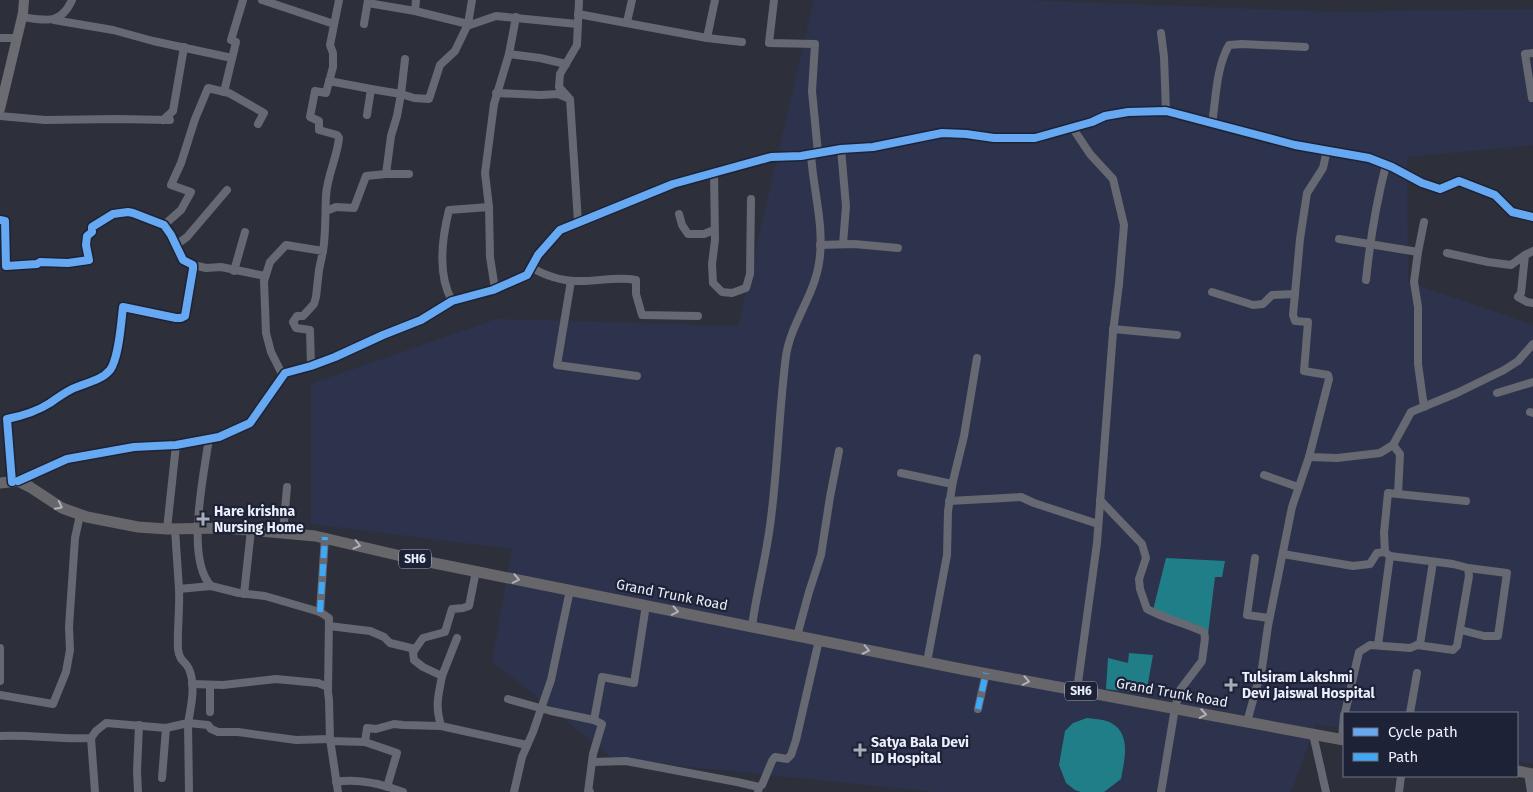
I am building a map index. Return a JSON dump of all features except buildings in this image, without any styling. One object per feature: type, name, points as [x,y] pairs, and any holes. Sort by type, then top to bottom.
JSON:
[{"type":"main road","points":[[0,109],[22,17],[24,0]]},
{"type":"main road","name":"Grand Trunk Road","points":[[10,482],[30,487],[62,508],[138,527],[171,529],[225,528],[325,538],[414,559],[986,674],[1343,739]]},
{"type":"street","points":[[54,20],[65,11],[72,0]]},
{"type":"street","points":[[224,92],[236,42],[231,40],[243,0]]},
{"type":"street","points":[[262,0],[334,24]]},
{"type":"street","points":[[311,366],[310,330],[296,328],[293,322],[297,316],[303,316],[314,304],[323,251],[327,189],[338,154],[340,138],[337,135],[319,130],[319,121],[310,117],[315,92],[326,93],[333,67],[333,53],[330,45],[339,0]]},
{"type":"street","points":[[415,11],[416,0]]},
{"type":"street","points":[[329,81],[414,98],[429,99],[440,65],[455,51],[467,25],[472,0]]},
{"type":"street","points":[[578,222],[570,99],[559,87],[560,74],[577,45],[579,0]]},
{"type":"street","points":[[627,22],[632,0]]},
{"type":"street","points":[[707,38],[715,0]]},
{"type":"street","points":[[752,626],[771,518],[786,354],[817,272],[821,231],[812,177],[815,154],[812,92],[815,44],[768,43],[774,0]]},
{"type":"street","points":[[364,24],[368,2],[415,11],[467,25],[496,16],[577,24]]},
{"type":"street","points":[[578,14],[707,38],[742,42]]},
{"type":"street","points":[[22,17],[54,20],[113,30],[232,58]]},
{"type":"street","points":[[495,289],[490,257],[489,207],[485,173],[496,93],[509,54],[516,17]]},
{"type":"street","points":[[1161,33],[1166,111]]},
{"type":"street","points":[[0,38],[17,38]]},
{"type":"street","points":[[1212,124],[1219,75],[1224,54],[1229,45],[1305,47]]},
{"type":"street","points":[[0,116],[45,120],[166,120],[173,111],[184,47]]},
{"type":"street","points":[[1532,98],[1525,54],[1533,53]]},
{"type":"street","points":[[509,54],[566,64]]},
{"type":"street","points":[[386,174],[390,136],[397,116],[405,59]]},
{"type":"street","points":[[164,225],[181,210],[191,192],[172,185],[208,88],[224,92],[264,113],[258,124]]},
{"type":"street","points":[[367,116],[371,89]]},
{"type":"street","points":[[496,93],[558,94],[570,99]]},
{"type":"street","points":[[192,265],[185,316],[176,318],[123,307],[119,341],[110,370],[94,381],[74,388],[34,412],[3,418],[10,482],[67,459],[134,447],[176,445],[219,436],[250,423],[285,373],[335,358],[383,335],[421,320],[452,300],[495,289],[527,275],[538,255],[560,230],[673,184],[771,157],[873,147],[942,133],[994,138],[1035,138],[1092,122],[1105,116],[1128,112],[1166,111],[1295,145],[1369,158],[1422,183],[1440,189],[1459,181],[1495,194],[1512,212],[1533,217]]},
{"type":"street","points":[[1072,127],[1090,154],[1113,179],[1124,225],[1113,329],[1098,524],[1077,690]]},
{"type":"street","points":[[841,149],[846,206],[843,244]]},
{"type":"street","points":[[1247,722],[1262,668],[1292,507],[1309,457],[1329,379],[1328,375],[1304,371],[1308,322],[1295,321],[1293,315],[1300,240],[1307,192],[1323,168],[1327,150]]},
{"type":"street","points":[[1366,280],[1378,197],[1386,165]]},
{"type":"street","points":[[714,172],[713,283],[722,292],[732,293],[746,288],[750,274],[751,198]]},
{"type":"street","points":[[326,211],[336,207],[354,208],[366,176],[410,174]]},
{"type":"street","points":[[176,245],[187,237],[227,190]]},
{"type":"street","points":[[452,300],[445,289],[443,270],[446,224],[449,210],[489,207]]},
{"type":"street","points":[[0,220],[5,221],[6,266],[37,264],[40,262],[68,263],[89,260],[86,236],[92,232],[92,227],[114,214],[128,212],[164,225],[183,260],[192,265],[206,268],[221,267],[265,276]]},
{"type":"street","points":[[680,214],[682,225],[688,234],[704,234],[714,230]]},
{"type":"street","points":[[1424,222],[1414,282],[1417,295],[1418,364],[1424,407]]},
{"type":"street","points":[[234,271],[246,232]]},
{"type":"street","points":[[1339,239],[1418,252]]},
{"type":"street","points":[[820,245],[843,244],[898,248]]},
{"type":"street","points":[[283,376],[271,352],[266,333],[265,276],[270,262],[286,245],[323,251]]},
{"type":"street","points":[[1447,253],[1510,265],[1533,251]]},
{"type":"street","points":[[1524,255],[1521,292],[1518,296],[1527,302],[1533,303]]},
{"type":"street","points":[[531,266],[540,272],[571,281],[636,280],[636,294],[642,314],[698,316]]},
{"type":"street","points":[[571,281],[557,365],[637,376]]},
{"type":"street","points":[[1212,292],[1253,305],[1263,304],[1272,295],[1294,294]]},
{"type":"street","points":[[1113,329],[1176,335]]},
{"type":"street","points":[[1309,457],[1337,458],[1380,453],[1393,445],[1411,412],[1457,393],[1504,370],[1518,361],[1533,344]]},
{"type":"street","points":[[927,662],[947,555],[949,502],[964,436],[977,358]]},
{"type":"street","points":[[1497,393],[1533,382]]},
{"type":"street","points":[[209,438],[196,529],[200,566],[204,579],[211,586]]},
{"type":"street","points":[[176,445],[171,529],[179,589],[178,650],[181,662],[188,667],[192,684],[188,723],[190,792]]},
{"type":"street","points":[[1393,445],[1400,454],[1398,494]]},
{"type":"street","points":[[797,636],[821,555],[839,450]]},
{"type":"street","points":[[901,473],[952,484]]},
{"type":"street","points":[[1264,475],[1298,487]]},
{"type":"street","points":[[283,533],[286,487]]},
{"type":"street","points":[[1378,645],[1388,554],[1384,533],[1388,493],[1466,501]]},
{"type":"street","points":[[949,502],[1021,497],[1098,524]]},
{"type":"street","points":[[1100,500],[1142,544],[1146,558],[1139,579],[1140,589],[1147,609],[1204,632],[1202,661],[1180,690],[1175,708],[1161,792]]},
{"type":"street","points":[[0,695],[53,704],[66,672],[70,650],[69,626],[75,538],[80,514]]},
{"type":"street","points":[[244,594],[251,530]]},
{"type":"street","points":[[320,612],[325,538]]},
{"type":"street","points":[[1283,554],[1353,566],[1370,564],[1377,553],[1507,573],[1498,636],[1484,636],[1461,630]]},
{"type":"street","points":[[1255,558],[1247,615],[1270,618]]},
{"type":"street","points":[[1344,712],[1359,652],[1370,645],[1410,648],[1420,644],[1433,562]]},
{"type":"street","points":[[1417,645],[1453,650],[1457,646],[1469,576],[1468,568]]},
{"type":"street","points":[[442,676],[423,667],[414,660],[413,652],[424,638],[445,632],[452,609],[469,606],[476,571]]},
{"type":"street","points":[[179,589],[211,586],[244,594],[265,596],[320,612],[330,618],[328,687],[330,740],[338,792]]},
{"type":"street","points":[[514,792],[526,745],[533,732],[551,680],[570,590]]},
{"type":"street","points":[[594,720],[602,677],[634,682],[646,605]]},
{"type":"street","points":[[330,626],[370,631],[384,637],[390,643],[415,649]]},
{"type":"street","points":[[441,726],[437,711],[437,698],[442,676],[457,638]]},
{"type":"street","points":[[593,762],[626,761],[650,764],[758,790],[775,757],[787,758],[791,755],[819,640]]},
{"type":"street","points":[[0,648],[0,680]]},
{"type":"street","points":[[978,709],[986,674]]},
{"type":"street","points":[[1410,712],[1416,674]]},
{"type":"street","points":[[192,684],[210,685],[276,679],[318,683],[328,687]]},
{"type":"street","points":[[210,685],[210,712]]},
{"type":"street","points":[[508,699],[594,720],[602,724],[592,754],[593,762],[588,792],[590,792]]},
{"type":"street","points":[[95,792],[91,738],[106,722],[166,728],[188,723],[208,725],[211,729],[218,732],[238,732],[296,740],[365,742],[397,753],[387,787]]},
{"type":"street","points":[[365,742],[367,728],[376,729],[394,724],[441,726],[526,745]]},
{"type":"street","points":[[138,792],[137,771],[140,726]]},
{"type":"street","points":[[162,778],[166,728]]},
{"type":"street","points":[[1313,734],[1326,792]]},
{"type":"street","points":[[0,736],[28,735],[57,739],[91,738]]},
{"type":"street","points":[[1526,773],[1531,792]]},
{"type":"street","points":[[1399,792],[1401,777]]},
{"type":"street","points":[[336,782],[348,780],[403,792]]},
{"type":"shaded area","points":[[814,0],[1024,0],[1336,12],[1533,9],[1533,145],[1407,157],[1408,282],[1533,325],[1533,763],[1518,761],[1518,712],[1343,712],[1343,729],[1316,724],[1291,792],[936,792],[614,759],[492,661],[512,549],[311,524],[311,384],[496,319],[738,326]]},
{"type":"shaded area","points":[[1166,558],[1225,561],[1222,577],[1215,577],[1208,634],[1167,622],[1152,614]]},
{"type":"shaded area","points":[[1129,653],[1153,655],[1146,694],[1106,689],[1108,658],[1128,663]]},
{"type":"shaded area","points":[[1087,718],[1111,723],[1118,728],[1124,741],[1125,756],[1121,779],[1104,792],[1081,792],[1075,790],[1066,783],[1059,765],[1065,731],[1073,723]]},
{"type":"marked path","points":[[320,612],[325,537]]},
{"type":"marked path","points":[[978,709],[986,673]]},
{"type":"cycle path","points":[[18,481],[67,459],[134,447],[176,445],[219,437],[250,423],[285,373],[335,357],[421,320],[452,301],[493,290],[527,275],[538,255],[560,230],[673,184],[771,157],[801,156],[841,149],[873,147],[942,133],[994,138],[1035,138],[1092,122],[1105,116],[1128,112],[1166,111],[1295,145],[1369,158],[1392,167],[1422,183],[1440,189],[1459,181],[1495,195],[1512,212],[1533,217]]},
{"type":"cycle path","points":[[0,220],[5,221],[6,266],[37,264],[40,262],[68,263],[89,260],[86,245],[87,236],[92,232],[92,227],[113,214],[128,212],[164,225],[183,260],[193,265],[185,316],[176,318],[123,307],[116,357],[106,374],[69,391],[39,409],[7,419],[12,482]]},
{"type":"place","name":"Hare krishna Nursing Home","points":[[203,519]]},
{"type":"place","name":"Tulsiram Lakshmi Devi Jaiswal Hospital","points":[[1231,685]]},
{"type":"place","name":"Satya Bala Devi ID Hospital","points":[[860,750]]}]
